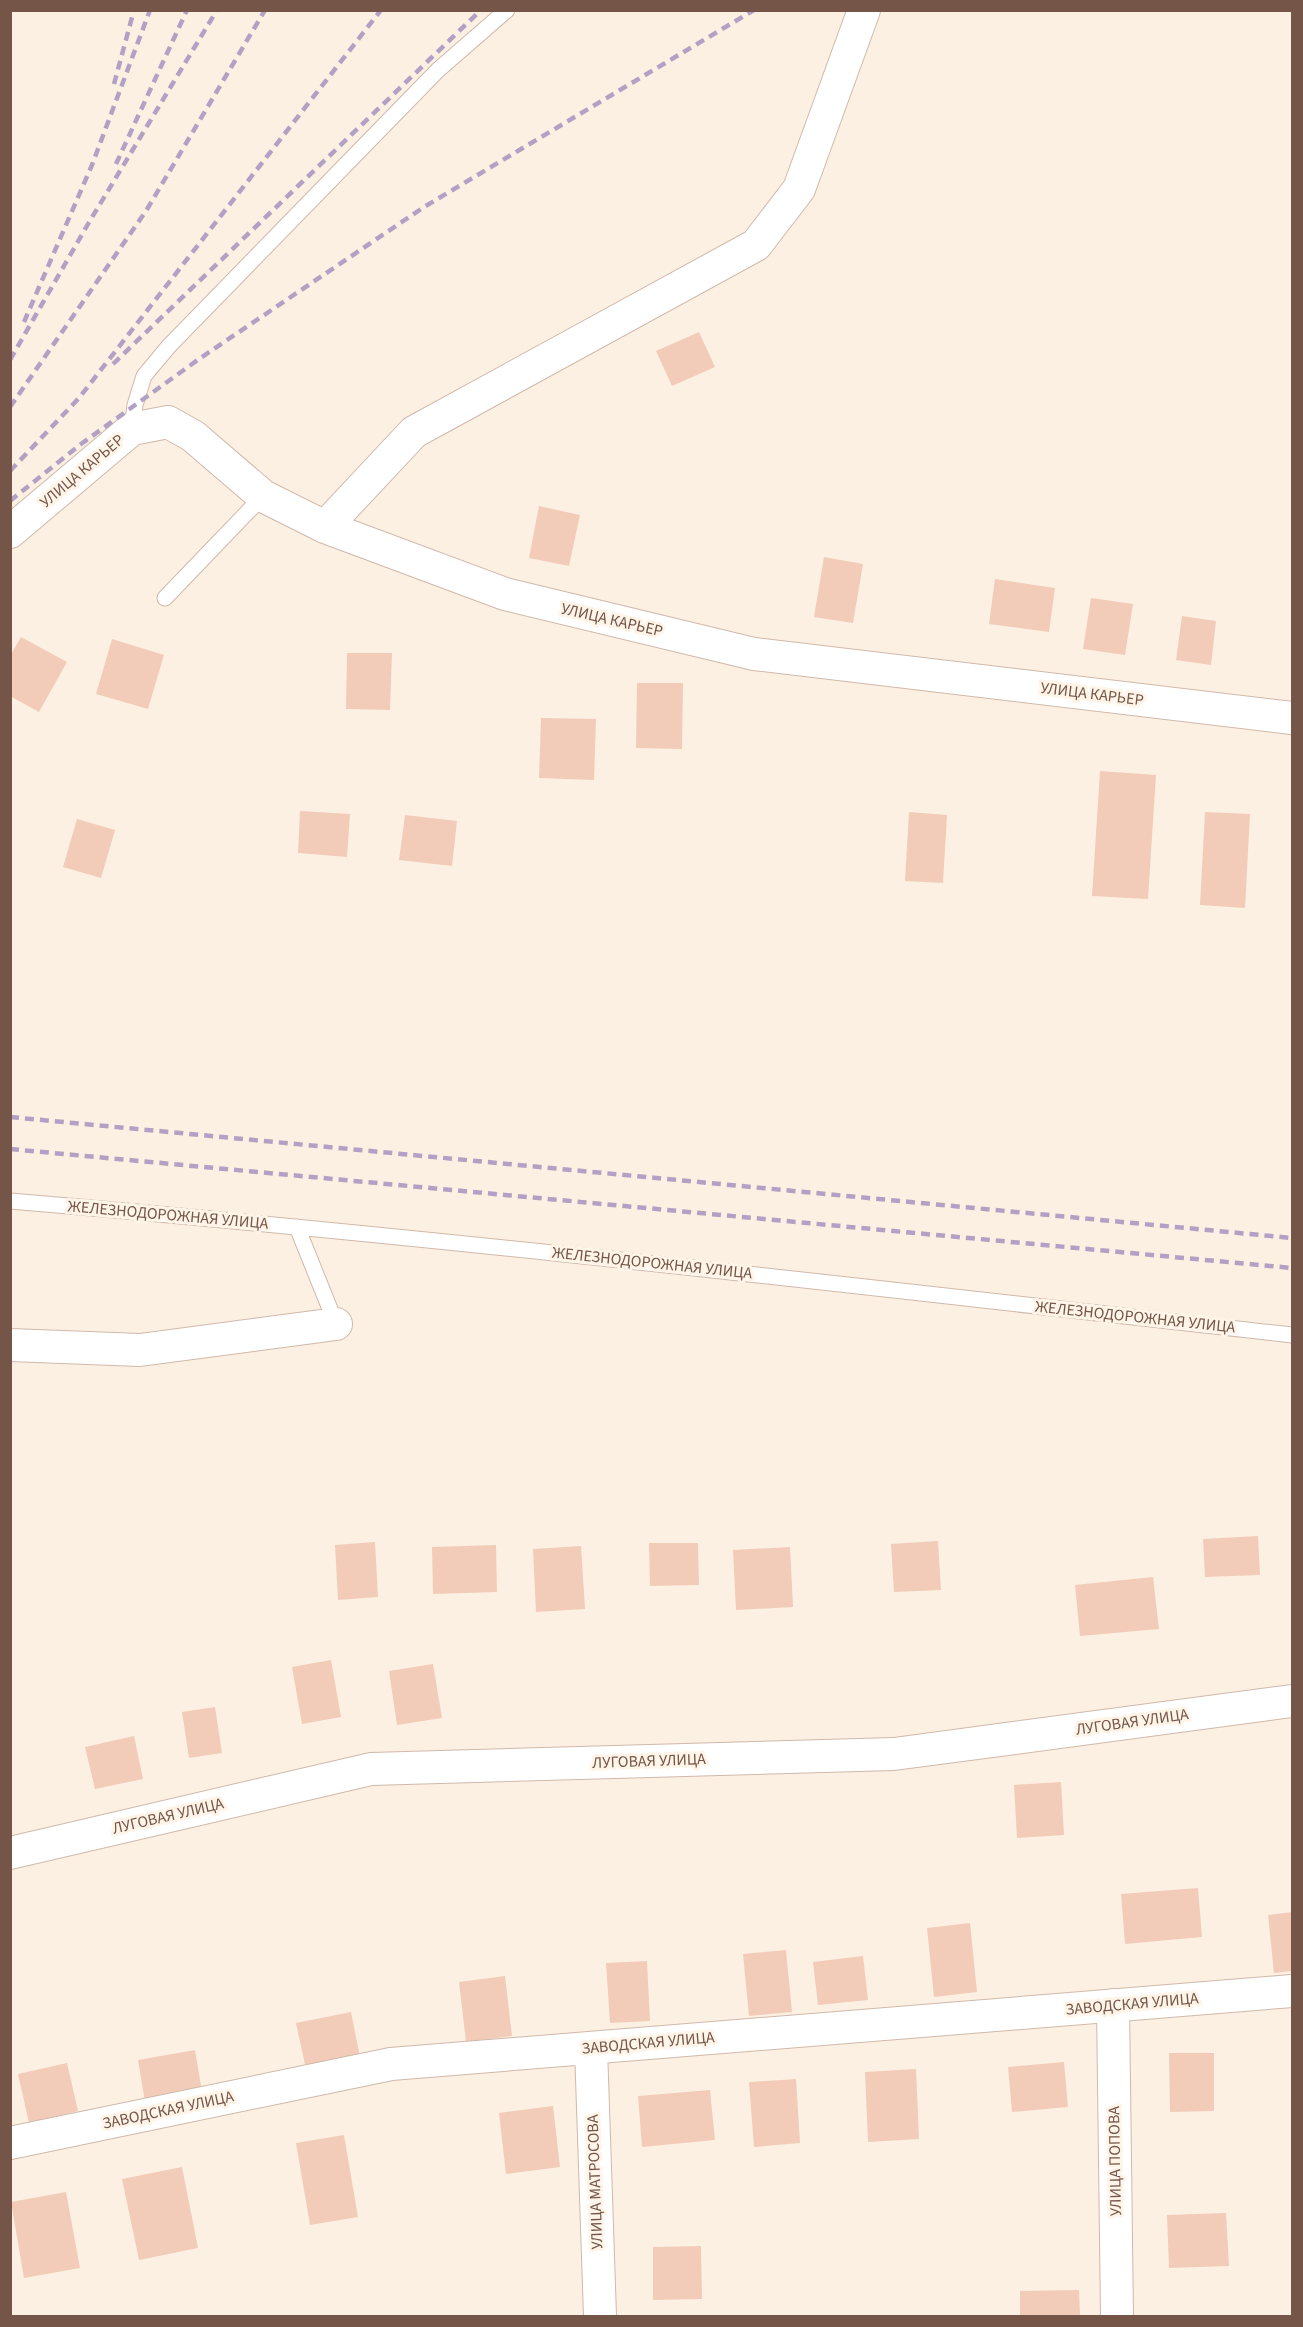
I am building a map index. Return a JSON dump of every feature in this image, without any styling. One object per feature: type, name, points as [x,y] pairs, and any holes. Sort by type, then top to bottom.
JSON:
[{"type":"street","points":[[325,527],[414,432],[756,245],[799,189],[864,10]]},
{"type":"street","name":"УЛИЦА КАРЬЕР","points":[[10,532],[132,429],[168,422],[193,436],[263,496],[325,527],[505,594],[754,654],[1293,718]]},
{"type":"street","points":[[10,1345],[140,1350],[336,1324]]},
{"type":"street","name":"ЛУГОВАЯ УЛИЦА","points":[[10,1852],[371,1769],[894,1754],[1293,1701]]},
{"type":"street","name":"ЗАВОДСКАЯ УЛИЦА","points":[[10,2143],[391,2064],[1293,1990]]},
{"type":"street","name":"УЛИЦА ПОПОВА","points":[[1113,2005],[1117,2316]]},
{"type":"street","name":"УЛИЦА МАТРОСОВА","points":[[591,2048],[600,2316]]},
{"type":"lane","points":[[132,429],[135,405],[144,376],[169,346],[438,70],[507,10]]},
{"type":"lane","points":[[165,598],[263,496]]},
{"type":"lane","name":"ЖЕЛЕЗНОДОРОЖНАЯ УЛИЦА","points":[[10,1201],[695,1267],[1293,1335]]},
{"type":"lane","points":[[297,1227],[336,1324]]},
{"type":"building","points":[[699,332],[715,367],[672,386],[656,351]]},
{"type":"building","points":[[539,506],[580,515],[569,566],[529,558]]},
{"type":"building","points":[[824,557],[863,564],[853,623],[814,617]]},
{"type":"building","points":[[995,579],[1055,588],[1049,632],[989,624]]},
{"type":"building","points":[[1091,598],[1133,604],[1125,655],[1083,649]]},
{"type":"building","points":[[1182,616],[1216,621],[1211,665],[1176,660]]},
{"type":"building","points":[[21,637],[67,662],[39,712],[10,696],[10,656]]},
{"type":"building","points":[[112,639],[164,655],[148,709],[96,694]]},
{"type":"building","points":[[347,653],[392,653],[390,710],[346,709]]},
{"type":"building","points":[[637,683],[683,683],[682,749],[636,748]]},
{"type":"building","points":[[541,718],[596,719],[594,780],[539,778]]},
{"type":"building","points":[[1100,771],[1156,775],[1148,899],[1092,896]]},
{"type":"building","points":[[300,811],[350,814],[347,857],[298,853]]},
{"type":"building","points":[[909,812],[947,815],[943,883],[905,881]]},
{"type":"building","points":[[1205,812],[1250,814],[1245,908],[1200,905]]},
{"type":"building","points":[[405,815],[457,821],[452,866],[399,860]]},
{"type":"building","points":[[77,819],[115,830],[101,878],[63,867]]},
{"type":"building","points":[[1258,1536],[1260,1575],[1205,1577],[1203,1539]]},
{"type":"building","points":[[938,1541],[941,1590],[894,1592],[891,1544]]},
{"type":"building","points":[[375,1542],[378,1597],[338,1600],[335,1545]]},
{"type":"building","points":[[649,1543],[698,1543],[699,1585],[650,1586]]},
{"type":"building","points":[[496,1545],[497,1592],[433,1594],[432,1547]]},
{"type":"building","points":[[581,1546],[585,1609],[536,1612],[533,1549]]},
{"type":"building","points":[[790,1547],[793,1607],[736,1610],[733,1550]]},
{"type":"building","points":[[1153,1577],[1159,1629],[1080,1636],[1075,1585]]},
{"type":"building","points":[[331,1660],[341,1717],[302,1724],[292,1667]]},
{"type":"building","points":[[433,1664],[442,1718],[397,1725],[389,1671]]},
{"type":"building","points":[[215,1707],[222,1753],[189,1758],[182,1712]]},
{"type":"building","points":[[134,1736],[143,1779],[95,1789],[85,1747]]},
{"type":"building","points":[[1061,1782],[1064,1835],[1017,1838],[1014,1785]]},
{"type":"building","points":[[1198,1888],[1202,1937],[1125,1944],[1121,1894]]},
{"type":"building","points":[[1292,1912],[1292,1971],[1274,1973],[1268,1915]]},
{"type":"building","points":[[970,1923],[977,1992],[934,1997],[927,1928]]},
{"type":"building","points":[[786,1950],[792,2012],[749,2016],[743,1954]]},
{"type":"building","points":[[863,1956],[868,2000],[818,2005],[813,1962]]},
{"type":"building","points":[[647,1961],[650,2021],[610,2023],[606,1963]]},
{"type":"building","points":[[505,1976],[512,2036],[466,2042],[459,1982]]},
{"type":"building","points":[[351,2012],[360,2057],[306,2069],[296,2023]]},
{"type":"building","points":[[195,2050],[202,2092],[145,2102],[138,2060]]},
{"type":"building","points":[[1169,2053],[1214,2053],[1214,2111],[1170,2112]]},
{"type":"building","points":[[1064,2062],[1068,2107],[1012,2112],[1008,2067]]},
{"type":"building","points":[[67,2063],[78,2111],[29,2123],[18,2074]]},
{"type":"building","points":[[916,2069],[919,2139],[868,2142],[865,2072]]},
{"type":"building","points":[[796,2079],[800,2143],[754,2147],[749,2082]]},
{"type":"building","points":[[710,2090],[715,2140],[642,2147],[638,2096]]},
{"type":"building","points":[[553,2106],[560,2167],[506,2174],[499,2113]]},
{"type":"building","points":[[344,2135],[358,2217],[310,2225],[296,2143]]},
{"type":"building","points":[[182,2167],[198,2248],[139,2260],[122,2179]]},
{"type":"building","points":[[66,2192],[80,2268],[24,2278],[11,2202]]},
{"type":"building","points":[[1226,2213],[1229,2266],[1169,2268],[1167,2215]]},
{"type":"building","points":[[701,2246],[702,2299],[653,2300],[653,2247]]},
{"type":"building","points":[[1079,2290],[1080,2316],[1020,2316],[1020,2291]]},
{"type":"railway","points":[[114,84],[134,10]]},
{"type":"railway","points":[[24,322],[92,165],[150,10]]},
{"type":"railway","points":[[116,164],[187,10]]},
{"type":"railway","points":[[10,360],[88,224],[217,10]]},
{"type":"railway","points":[[10,407],[146,211],[265,10]]},
{"type":"railway","points":[[10,471],[79,398],[381,10]]},
{"type":"railway","points":[[113,364],[481,10]]},
{"type":"railway","points":[[10,501],[81,444],[199,359],[424,207],[754,10]]},
{"type":"railway","points":[[10,1117],[1292,1238]]},
{"type":"railway","points":[[10,1149],[1292,1268]]}]
